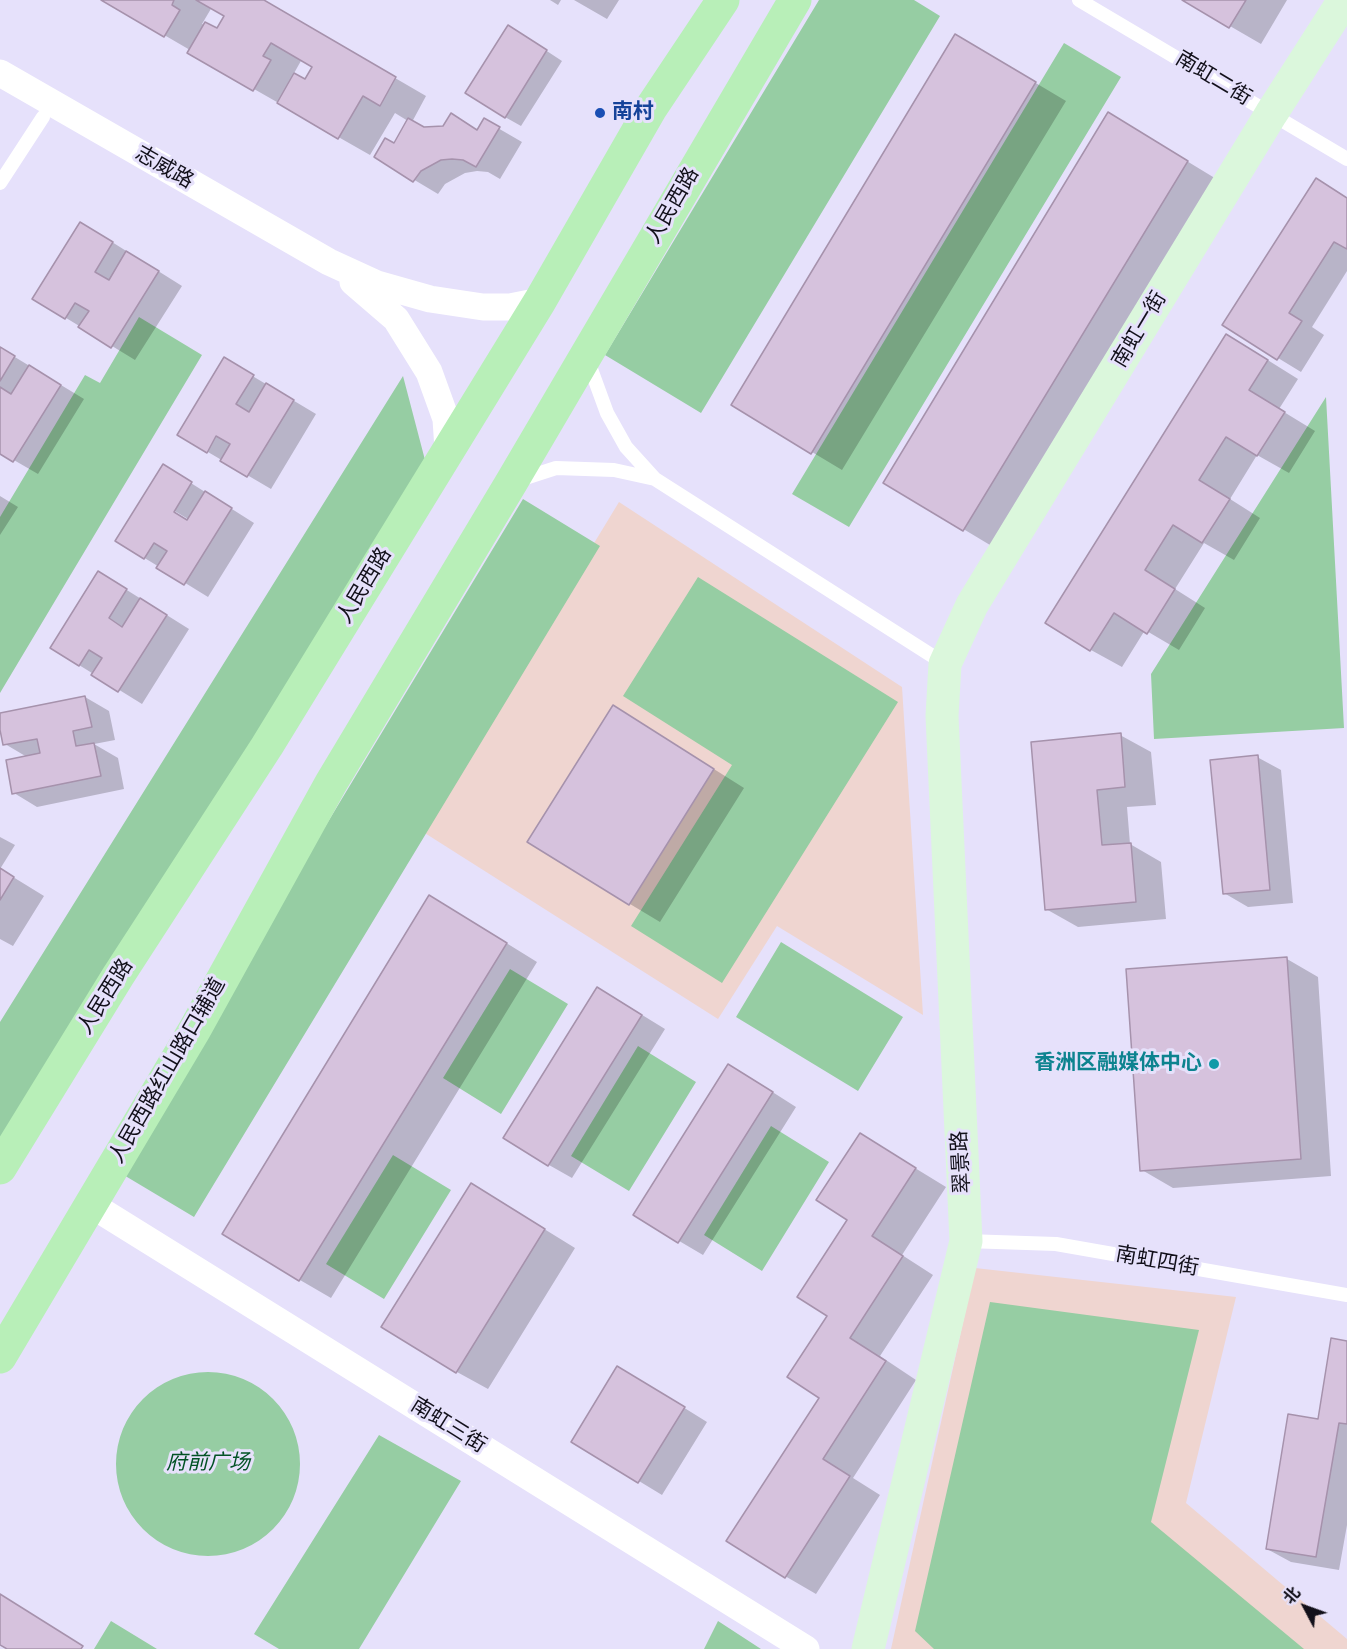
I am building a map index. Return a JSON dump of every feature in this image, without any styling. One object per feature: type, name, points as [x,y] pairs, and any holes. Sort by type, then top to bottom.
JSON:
[{"type":"main road","points":[[651,108],[707,0]]},
{"type":"main road","name":"人民西路","points":[[0,1168],[118,976],[267,746],[540,301],[651,108],[723,0]]},
{"type":"main road","name":"人民西路","points":[[331,783],[511,483],[795,0]]},
{"type":"main road","name":"南虹一街","points":[[945,664],[977,596],[1271,114],[1344,0]]},
{"type":"main road","name":"翠景路","points":[[868,1649],[966,1241],[942,716],[945,664]]},
{"type":"main road","name":"人民西路红山路口辅道","points":[[0,1357],[195,1029],[331,783]]},
{"type":"street","name":"志威路","points":[[0,73],[329,262],[377,284],[430,299],[483,307],[510,306],[540,301]]},
{"type":"street","name":"志威路","points":[[329,262],[396,319],[429,372],[446,419],[448,449]]},
{"type":"street","name":"南虹三街","points":[[90,1204],[806,1649]]},
{"type":"lane","name":"南虹二街","points":[[1079,0],[1347,159]]},
{"type":"lane","points":[[0,183],[43,117]]},
{"type":"lane","points":[[586,355],[607,413],[626,447],[656,479],[945,664]]},
{"type":"lane","points":[[511,483],[556,468],[614,470],[656,479]]},
{"type":"lane","name":"南虹四街","points":[[966,1241],[1056,1245],[1347,1295]]},
{"type":"shaded area","points":[[619,502],[902,687],[923,1015],[777,926],[718,1019],[420,830]]},
{"type":"shaded area","points":[[975,1268],[1236,1297],[1186,1503],[1347,1639],[1347,1649],[891,1649]]},
{"type":"green space","points":[[819,0],[914,0],[940,16],[701,413],[605,355]]},
{"type":"green space","points":[[1064,43],[1121,77],[849,527],[792,494]]},
{"type":"green space","points":[[139,317],[202,355],[0,693],[0,517],[85,375],[100,383]]},
{"type":"green space","points":[[403,376],[425,460],[0,1152],[0,1022]]},
{"type":"green space","points":[[1326,397],[1344,728],[1154,739],[1151,674]]},
{"type":"green space","points":[[523,499],[600,546],[194,1217],[117,1171]]},
{"type":"green space","points":[[698,577],[898,702],[722,983],[631,926],[732,765],[623,696]]},
{"type":"green space","points":[[781,942],[903,1017],[858,1091],[736,1017]]},
{"type":"green space","points":[[510,969],[568,1004],[501,1114],[443,1078]]},
{"type":"green space","points":[[638,1046],[696,1082],[629,1191],[571,1156]]},
{"type":"green space","points":[[771,1126],[829,1162],[762,1271],[704,1235]]},
{"type":"green space","points":[[393,1155],[451,1190],[384,1299],[326,1264]]},
{"type":"green space","points":[[990,1302],[1199,1330],[1151,1522],[1304,1649],[934,1649],[915,1631]]},
{"type":"green space","name":"府前广场","points":[[208,1372],[226,1373],[243,1379],[259,1387],[273,1399],[285,1413],[293,1429],[299,1446],[299,1482],[293,1499],[285,1515],[273,1529],[259,1541],[243,1549],[226,1555],[208,1556],[190,1555],[173,1549],[157,1541],[143,1529],[131,1515],[123,1499],[117,1482],[116,1464],[117,1446],[123,1429],[131,1413],[143,1399],[157,1387],[173,1379],[190,1373]]},
{"type":"green space","points":[[379,1435],[461,1481],[359,1649],[279,1649],[254,1634]]},
{"type":"green space","points":[[111,1621],[157,1649],[94,1649]]},
{"type":"green space","points":[[718,1621],[761,1649],[704,1649]]},
{"type":"building","points":[[101,0],[174,0],[172,5],[180,10],[164,37]]},
{"type":"building","points":[[196,0],[264,0],[396,77],[380,106],[363,96],[338,139],[277,103],[294,73],[305,79],[312,67],[271,43],[263,56],[271,60],[253,91],[187,53],[205,22],[217,28],[224,16]]},
{"type":"building","points":[[1182,0],[1246,0],[1229,28]]},
{"type":"building","points":[[508,25],[547,50],[505,118],[465,93]]},
{"type":"building","points":[[955,34],[1036,82],[811,454],[731,405]]},
{"type":"building","points":[[1108,112],[1188,161],[963,531],[883,483]]},
{"type":"building","points":[[451,113],[477,130],[484,118],[500,127],[476,167],[463,160],[441,160],[421,171],[413,182],[374,157],[385,138],[394,143],[408,118],[424,127],[443,126]]},
{"type":"building","points":[[1316,178],[1347,198],[1347,249],[1334,242],[1289,313],[1302,321],[1277,360],[1222,325]]},
{"type":"building","points":[[80,222],[113,242],[95,272],[109,280],[126,251],[159,271],[111,348],[78,327],[89,311],[75,303],[65,319],[32,299]]},
{"type":"building","points":[[1226,334],[1268,360],[1249,390],[1285,412],[1257,456],[1226,437],[1199,480],[1230,499],[1202,543],[1173,525],[1145,570],[1175,589],[1147,634],[1114,613],[1090,651],[1045,623]]},
{"type":"building","points":[[0,347],[15,356],[0,381]]},
{"type":"building","points":[[224,357],[254,375],[236,404],[249,412],[266,383],[294,400],[247,477],[220,461],[230,444],[216,436],[207,453],[177,435]]},
{"type":"building","points":[[29,365],[61,385],[13,462],[0,454],[0,387],[11,394]]},
{"type":"building","points":[[163,464],[192,482],[174,512],[187,520],[205,491],[232,508],[184,585],[156,568],[167,551],[154,543],[144,559],[115,541]]},
{"type":"building","points":[[98,571],[127,589],[109,618],[122,627],[140,598],[167,615],[118,692],[91,675],[102,658],[89,650],[79,666],[50,648]]},
{"type":"building","points":[[85,696],[92,727],[73,731],[76,746],[94,743],[101,776],[12,794],[6,760],[40,753],[37,739],[3,745],[0,713]]},
{"type":"building","points":[[613,705],[714,769],[629,905],[527,842]]},
{"type":"building","points":[[1121,733],[1125,787],[1097,790],[1102,845],[1131,843],[1136,902],[1045,910],[1031,742]]},
{"type":"building","points":[[1258,755],[1270,890],[1223,894],[1210,760]]},
{"type":"building","points":[[0,868],[14,877],[0,900]]},
{"type":"building","points":[[429,895],[507,943],[299,1281],[222,1234]]},
{"type":"building","name":"香洲区融媒体中心","points":[[1287,957],[1301,1159],[1140,1171],[1126,969]]},
{"type":"building","points":[[597,987],[642,1015],[548,1166],[503,1138]]},
{"type":"building","points":[[728,1064],[773,1092],[678,1243],[633,1215]]},
{"type":"building","points":[[860,1133],[916,1168],[872,1236],[903,1256],[850,1338],[886,1361],[823,1459],[850,1476],[785,1578],[726,1541],[819,1398],[787,1377],[827,1316],[797,1297],[847,1220],[816,1200]]},
{"type":"building","points":[[471,1183],[545,1229],[456,1373],[381,1327]]},
{"type":"building","points":[[1331,1338],[1347,1341],[1347,1424],[1339,1423],[1316,1557],[1266,1549],[1288,1414],[1318,1419]]},
{"type":"building","points":[[617,1366],[685,1407],[638,1483],[571,1442]]},
{"type":"building","points":[[0,1594],[83,1646],[81,1649],[7,1649],[0,1645]]},
{"type":"place","name":"南村","points":[[600,113]]},
{"type":"place","name":"香洲区融媒体中心","points":[[1214,1064]]}]
